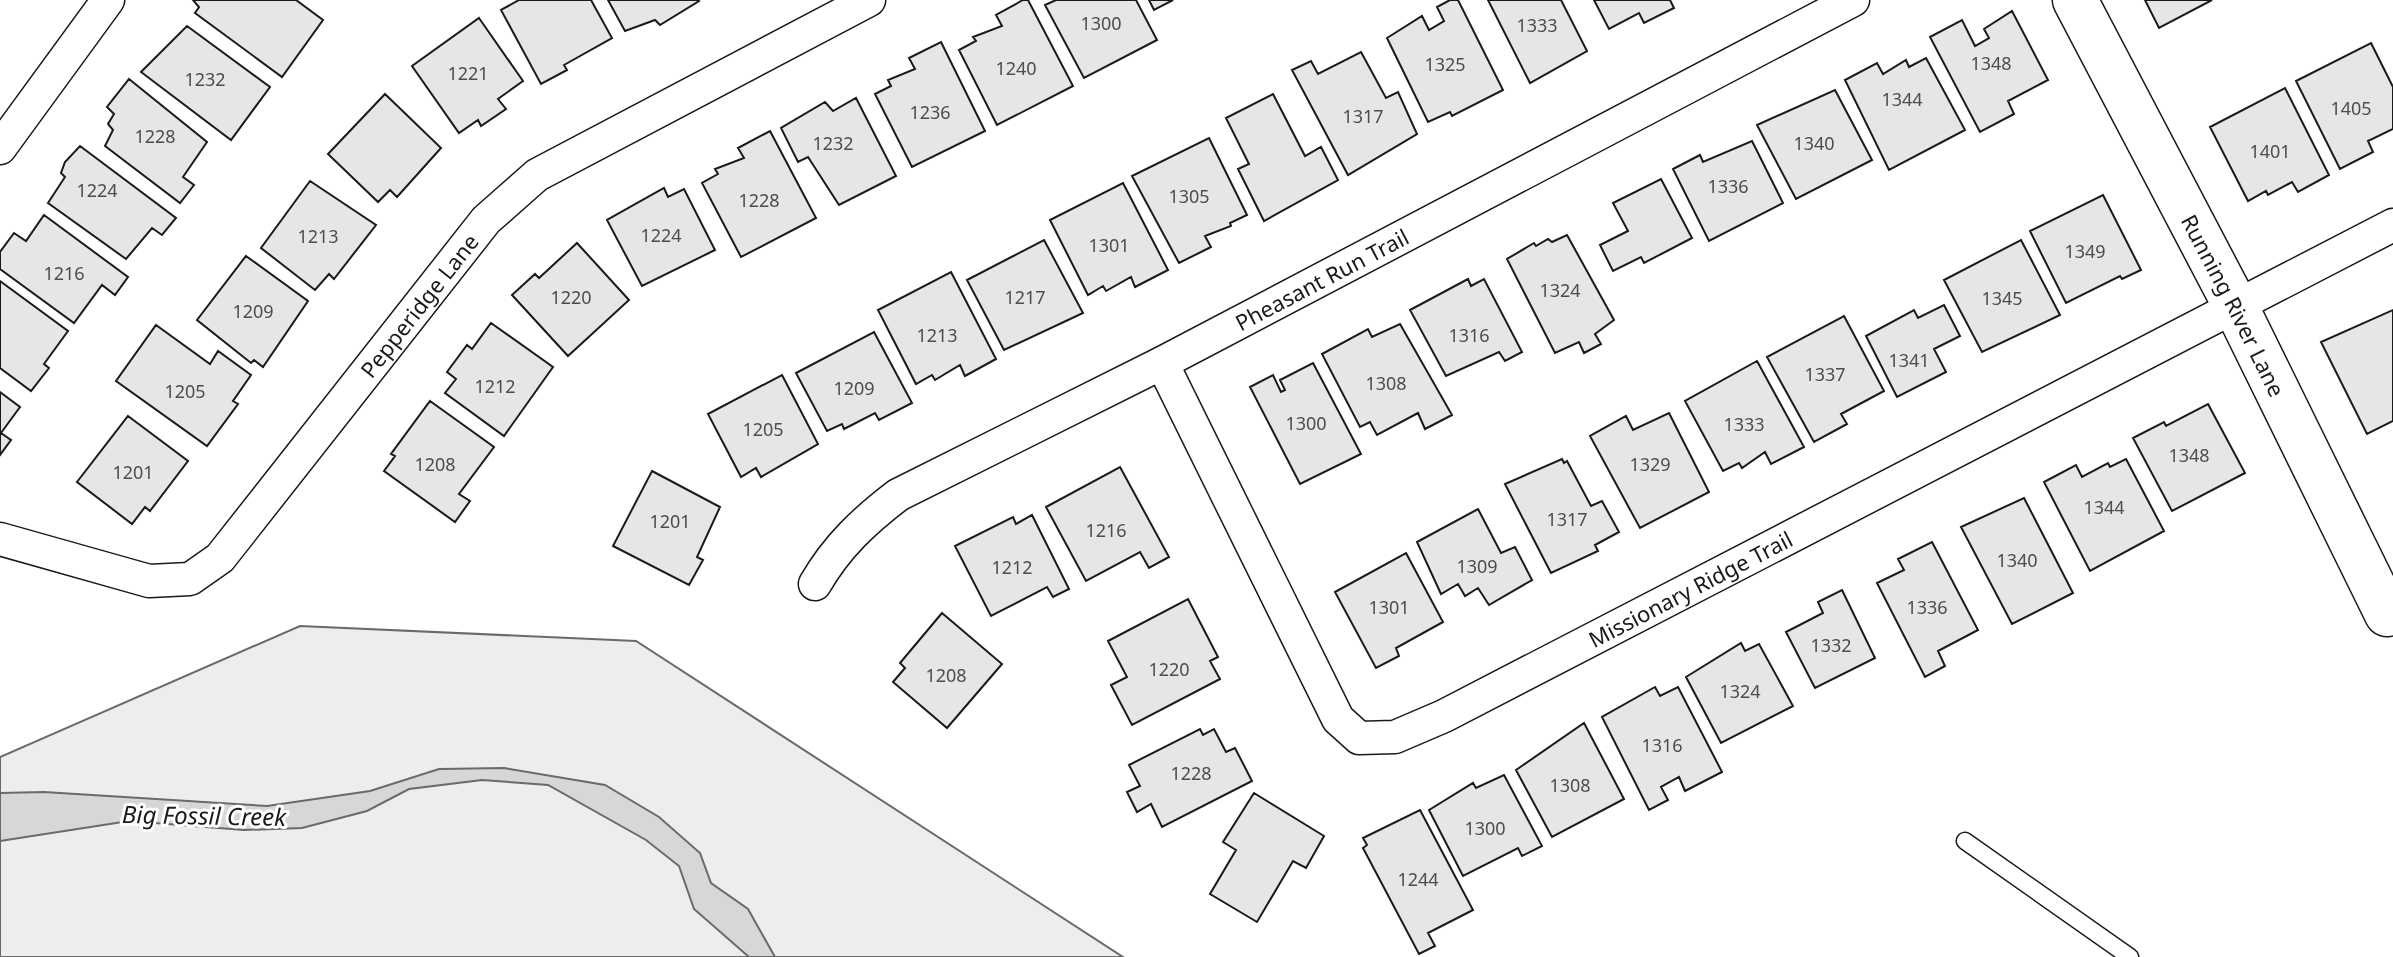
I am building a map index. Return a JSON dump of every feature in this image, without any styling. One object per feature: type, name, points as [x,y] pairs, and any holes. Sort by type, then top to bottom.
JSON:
[{"type":"street","points":[[0,148],[108,0]]},
{"type":"street","name":"Pepperidge Lane","points":[[0,539],[149,581],[190,579],[220,558],[486,220],[537,175],[869,0]]},
{"type":"street","name":"Pheasant Run Trail","points":[[815,584],[834,553],[851,534],[898,495],[1162,363],[1853,0]]},
{"type":"street","name":"Running River Lane","points":[[2075,0],[2236,307],[2390,613]]},
{"type":"street","name":"Missionary Ridge Trail","points":[[1162,363],[1338,719],[1359,738],[1395,737],[1458,709],[2393,225]]},
{"type":"lane","points":[[1965,841],[2130,957]]},
{"type":"shaded area","points":[[300,626],[636,641],[1123,957],[0,957],[0,757]]},
{"type":"water","name":"Big Fossil Creek","points":[[504,768],[605,785],[659,817],[700,853],[711,883],[748,909],[775,957],[749,957],[694,909],[679,866],[646,840],[548,785],[482,780],[409,789],[367,811],[302,828],[244,830],[129,821],[0,841],[0,793],[44,792],[267,806],[370,791],[439,769]]},
{"type":"building","points":[[193,0],[296,0],[323,20],[282,77],[195,13],[199,7]]},
{"type":"building","points":[[519,0],[591,0],[612,38],[564,65],[567,70],[541,84],[501,10]]},
{"type":"building","points":[[608,0],[699,1],[660,25],[655,20],[625,31]]},
{"type":"building","points":[[1028,0],[1073,86],[997,125],[959,50],[976,41],[973,37],[1002,26],[996,15]]},
{"type":"building","points":[[1056,0],[1136,0],[1157,40],[1084,78],[1045,5]]},
{"type":"building","points":[[1149,0],[1173,0],[1154,10]]},
{"type":"building","points":[[1450,0],[1458,0],[1503,90],[1452,116],[1450,112],[1428,122],[1387,38],[1422,16],[1429,30],[1444,21],[1437,7]]},
{"type":"building","points":[[1488,0],[1561,0],[1587,51],[1530,83]]},
{"type":"building","points":[[1594,0],[1670,0],[1674,8],[1644,23],[1639,13],[1609,29]]},
{"type":"building","points":[[2145,0],[2212,0],[2159,28]]},
{"type":"building","points":[[2012,11],[2048,80],[2008,101],[2014,114],[1980,132],[1930,37],[1962,20],[1975,46],[1989,38],[1984,29]]},
{"type":"building","points":[[479,18],[523,81],[498,99],[506,109],[481,126],[478,120],[459,133],[412,66]]},
{"type":"building","points":[[187,26],[270,87],[231,140],[141,72]]},
{"type":"building","points":[[941,42],[985,131],[912,167],[875,94],[891,86],[888,80],[915,69],[909,58]]},
{"type":"building","points":[[2371,43],[2393,87],[2393,129],[2368,141],[2373,152],[2340,169],[2296,81]]},
{"type":"building","points":[[1361,52],[1386,98],[1398,92],[1417,134],[1348,175],[1292,70],[1311,61],[1318,74]]},
{"type":"building","points":[[1926,58],[1965,130],[1889,170],[1845,80],[1877,63],[1883,74],[1906,60],[1909,67]]},
{"type":"building","points":[[129,79],[207,142],[183,177],[194,185],[180,203],[105,146],[113,130],[108,124],[114,114],[107,107]]},
{"type":"building","points":[[2285,88],[2329,175],[2298,192],[2292,182],[2268,195],[2266,191],[2248,201],[2210,127]]},
{"type":"building","points":[[1835,90],[1872,160],[1796,199],[1757,125]]},
{"type":"building","points":[[385,94],[441,148],[397,197],[390,190],[378,202],[328,154]]},
{"type":"building","points":[[1273,94],[1305,156],[1321,147],[1338,180],[1264,221],[1238,169],[1249,164],[1226,118]]},
{"type":"building","points":[[856,98],[896,176],[839,205],[808,157],[798,162],[781,128],[825,102],[833,111]]},
{"type":"building","points":[[770,131],[816,218],[741,257],[702,183],[718,174],[715,169],[744,158],[738,148]]},
{"type":"building","points":[[1209,138],[1247,215],[1230,223],[1231,226],[1205,236],[1211,247],[1179,263],[1132,176]]},
{"type":"building","points":[[1752,141],[1783,203],[1709,241],[1673,169],[1700,155],[1703,162]]},
{"type":"building","points":[[80,146],[176,218],[162,235],[152,228],[126,259],[48,203],[65,177],[61,173],[65,162]]},
{"type":"building","points":[[1661,179],[1692,238],[1644,263],[1641,257],[1613,271],[1600,245],[1628,231],[1613,203]]},
{"type":"building","points":[[310,181],[376,225],[334,279],[329,274],[315,290],[261,248]]},
{"type":"building","points":[[1123,183],[1168,270],[1135,287],[1131,277],[1106,291],[1103,286],[1088,295],[1050,220]]},
{"type":"building","points":[[664,188],[668,197],[684,189],[715,250],[642,286],[607,220]]},
{"type":"building","points":[[2103,195],[2141,270],[2122,279],[2120,276],[2066,303],[2030,231]]},
{"type":"building","points":[[44,215],[128,277],[115,295],[102,285],[74,323],[0,269],[0,252],[14,233],[26,241]]},
{"type":"building","points":[[1567,235],[1614,320],[1595,334],[1601,344],[1584,353],[1579,342],[1555,353],[1507,259],[1534,243],[1536,246],[1548,239],[1552,242]]},
{"type":"building","points":[[1044,240],[1083,313],[1004,350],[967,280]]},
{"type":"building","points":[[2021,240],[2060,315],[1982,352],[1944,280]]},
{"type":"building","points":[[577,243],[629,300],[568,356],[512,295],[535,274],[539,278]]},
{"type":"building","points":[[246,256],[308,301],[263,367],[254,360],[251,363],[197,320]]},
{"type":"building","points":[[951,272],[996,359],[965,376],[960,365],[935,380],[932,375],[916,384],[878,310]]},
{"type":"building","points":[[1468,279],[1471,286],[1484,279],[1522,352],[1505,361],[1499,352],[1446,376],[1410,310]]},
{"type":"building","points":[[0,281],[68,331],[44,364],[49,368],[31,391],[0,368]]},
{"type":"building","points":[[1944,305],[1960,336],[1934,349],[1946,372],[1897,397],[1866,336],[1914,310],[1918,318]]},
{"type":"building","points":[[2393,310],[2393,421],[2367,434],[2321,342]]},
{"type":"building","points":[[1844,316],[1884,391],[1841,414],[1847,424],[1814,442],[1767,357]]},
{"type":"building","points":[[491,323],[553,367],[504,436],[445,393],[456,379],[447,372],[467,345],[472,349]]},
{"type":"building","points":[[1400,324],[1452,415],[1425,429],[1418,413],[1377,435],[1370,422],[1360,427],[1322,354],[1368,329],[1372,337]]},
{"type":"building","points":[[156,325],[210,364],[218,351],[251,375],[233,401],[238,404],[207,446],[116,381]]},
{"type":"building","points":[[874,332],[912,403],[879,420],[875,413],[844,429],[842,424],[827,431],[796,373]]},
{"type":"building","points":[[1757,361],[1804,447],[1771,464],[1765,452],[1742,468],[1739,463],[1723,471],[1685,401]]},
{"type":"building","points":[[1313,363],[1361,454],[1300,484],[1250,387],[1273,375],[1281,392],[1285,390],[1280,380]]},
{"type":"building","points":[[782,375],[818,444],[761,477],[756,468],[741,477],[708,414]]},
{"type":"building","points":[[0,392],[20,407],[1,433],[11,440],[0,455]]},
{"type":"building","points":[[430,401],[494,447],[459,494],[470,501],[455,522],[384,471],[395,456],[391,454]]},
{"type":"building","points":[[2208,404],[2245,473],[2172,511],[2133,438],[2164,422],[2166,426]]},
{"type":"building","points":[[1669,413],[1709,492],[1640,528],[1590,436],[1626,416],[1633,430]]},
{"type":"building","points":[[128,416],[188,461],[150,511],[145,507],[132,524],[77,482]]},
{"type":"building","points":[[1562,459],[1564,463],[1567,461],[1591,506],[1602,501],[1619,532],[1595,545],[1598,551],[1551,573],[1505,484]]},
{"type":"building","points":[[2126,459],[2164,531],[2090,571],[2044,482],[2076,465],[2082,477],[2108,463],[2110,467]]},
{"type":"building","points":[[1120,467],[1169,557],[1149,568],[1140,552],[1086,581],[1046,507]]},
{"type":"building","points":[[652,471],[720,507],[697,557],[703,560],[689,585],[613,546]]},
{"type":"building","points":[[2024,498],[2073,593],[2012,624],[1961,527]]},
{"type":"building","points":[[1478,509],[1501,553],[1515,547],[1532,580],[1489,605],[1478,588],[1465,596],[1458,584],[1441,594],[1417,542]]},
{"type":"building","points":[[1032,515],[1069,589],[1053,597],[1047,587],[991,616],[955,546],[1013,517],[1016,524]]},
{"type":"building","points":[[1932,542],[1978,630],[1938,651],[1945,666],[1925,677],[1877,583],[1904,570],[1898,559]]},
{"type":"building","points":[[1406,553],[1443,622],[1396,648],[1399,656],[1376,668],[1335,592]]},
{"type":"building","points":[[1842,590],[1875,658],[1815,688],[1786,632],[1823,613],[1818,602]]},
{"type":"building","points":[[1188,599],[1218,657],[1210,661],[1220,679],[1132,725],[1111,685],[1127,677],[1108,641]]},
{"type":"building","points":[[942,613],[1002,664],[947,728],[893,682],[905,668],[900,663]]},
{"type":"building","points":[[1741,643],[1745,651],[1759,644],[1793,706],[1721,743],[1686,677]]},
{"type":"building","points":[[1655,687],[1660,696],[1678,687],[1722,772],[1685,791],[1679,777],[1661,787],[1668,800],[1649,810],[1602,717]]},
{"type":"building","points":[[1584,723],[1624,799],[1552,837],[1516,770]]},
{"type":"building","points":[[1200,729],[1203,735],[1214,729],[1226,752],[1235,748],[1252,781],[1162,827],[1151,804],[1137,812],[1127,792],[1140,786],[1129,765]]},
{"type":"building","points":[[1504,775],[1542,846],[1522,856],[1518,848],[1463,876],[1429,810],[1473,783],[1476,788]]},
{"type":"building","points":[[1254,793],[1324,836],[1306,868],[1293,861],[1257,922],[1210,894],[1236,850],[1223,842]]},
{"type":"building","points":[[1420,810],[1473,910],[1428,933],[1435,946],[1419,954],[1363,848],[1367,845],[1363,838]]}]
